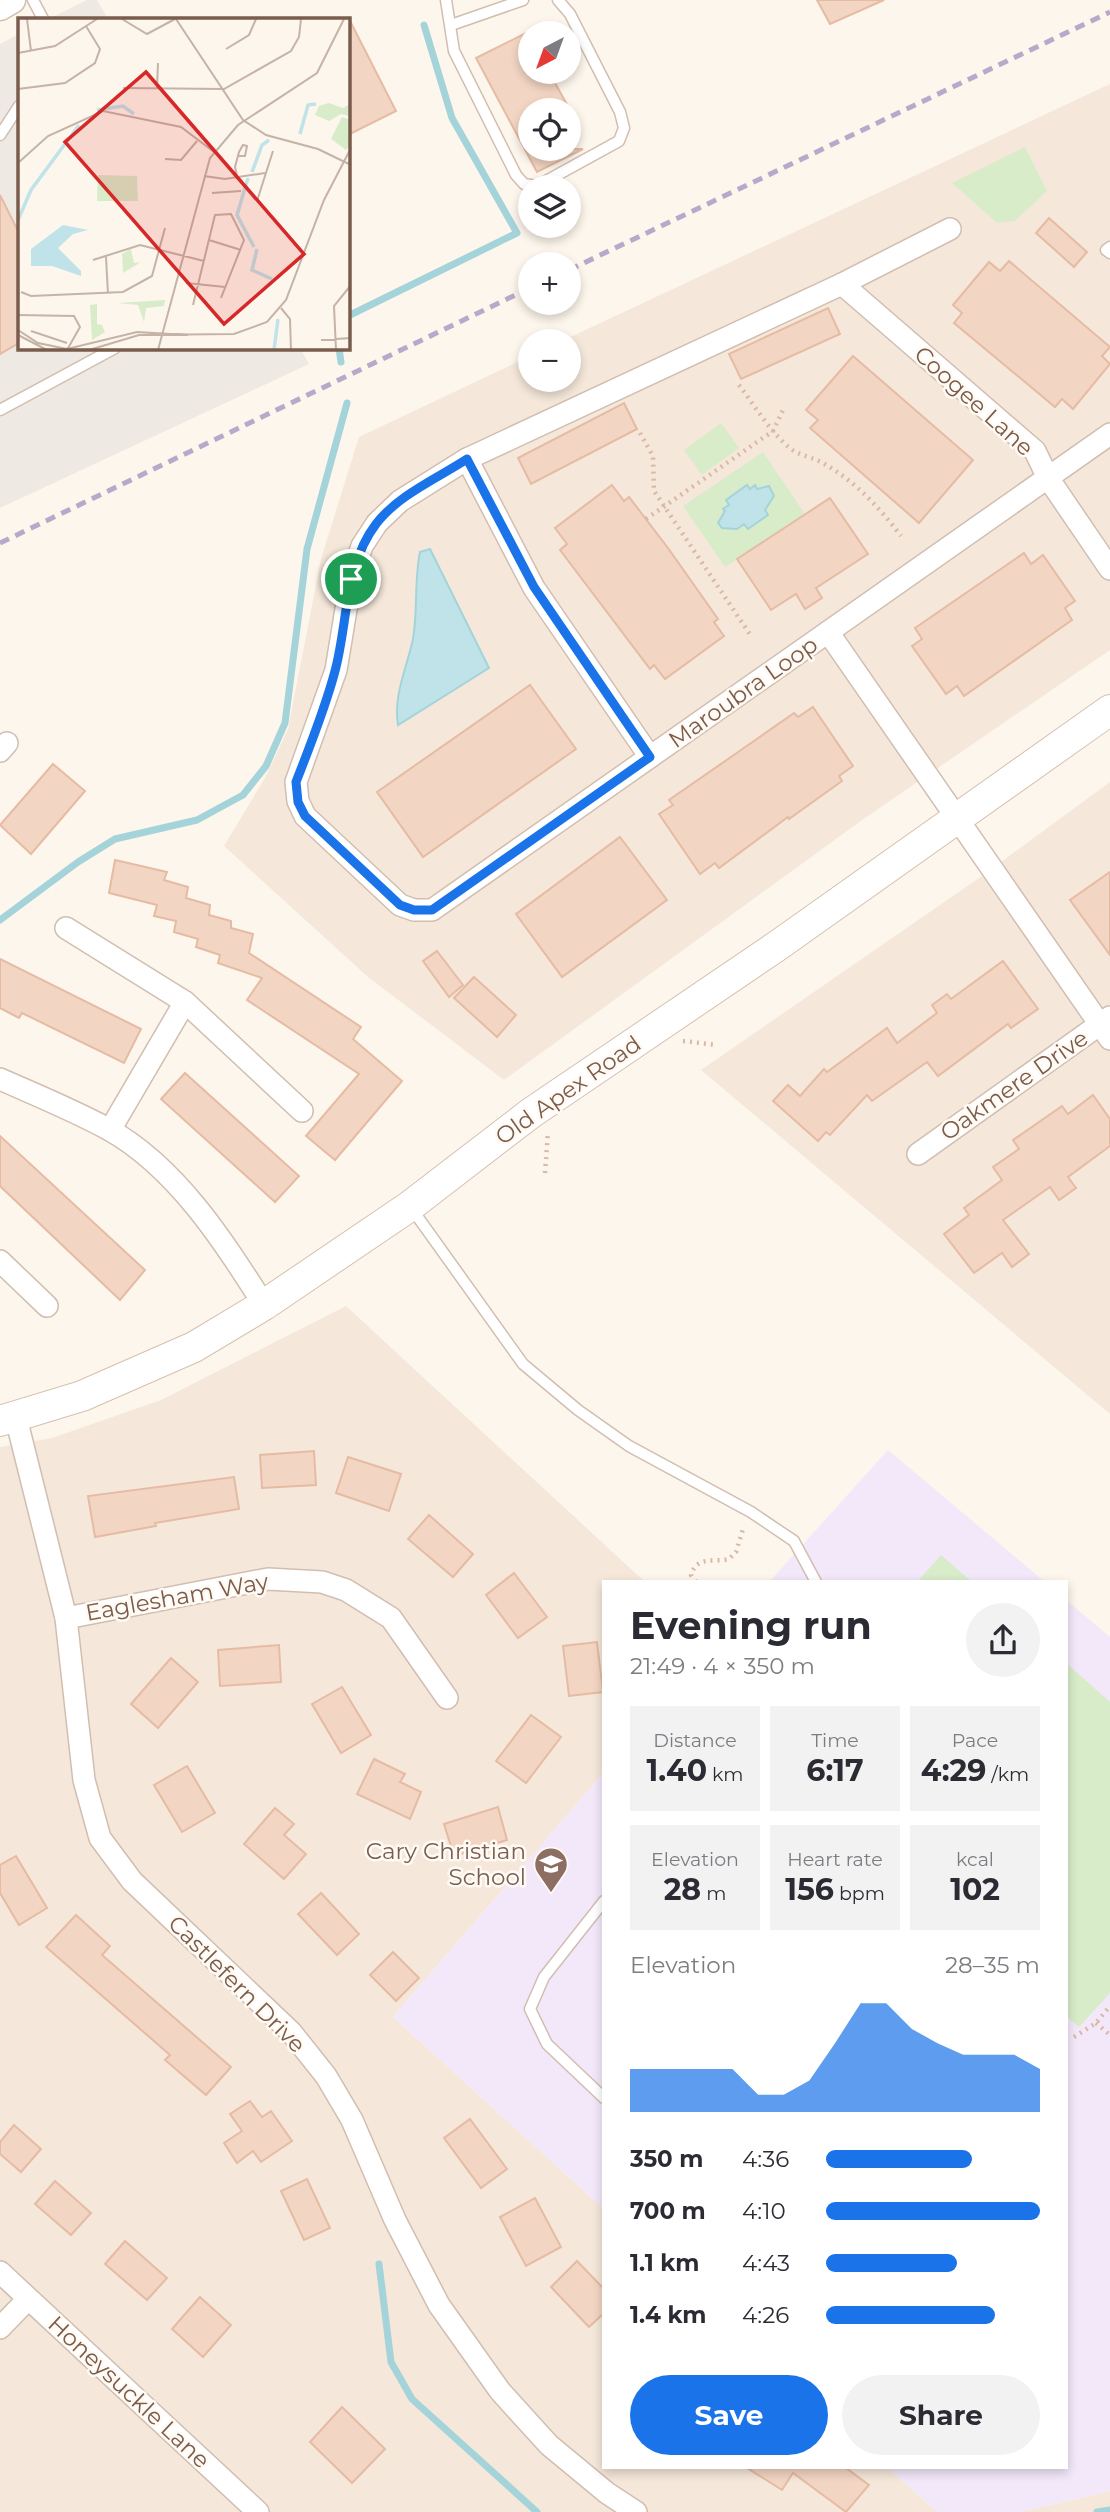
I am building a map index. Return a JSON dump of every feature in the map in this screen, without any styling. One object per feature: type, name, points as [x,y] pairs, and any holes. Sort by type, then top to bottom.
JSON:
[{"type":"main road","name":"Old Apex Road","points":[[8,1419],[82,1396],[194,1347],[264,1305],[410,1206],[531,1113],[777,946],[1110,710]]},
{"type":"street","points":[[0,6],[12,0]]},
{"type":"street","name":"Maroubra Loop","points":[[950,229],[842,284],[467,459],[400,501],[377,523],[362,546],[351,579],[336,670],[296,782],[298,802],[305,816],[400,905],[414,910],[432,910],[1110,434]]},
{"type":"street","name":"Coogee Lane","points":[[842,284],[1035,451],[1048,478],[1110,569]]},
{"type":"street","points":[[467,459],[534,587],[650,757]]},
{"type":"street","points":[[828,632],[956,817],[1107,1027]]},
{"type":"street","points":[[66,928],[185,1002],[302,1111]]},
{"type":"street","points":[[110,1130],[185,1002]]},
{"type":"street","name":"Oakmere Drive","points":[[918,1154],[1107,1027]]},
{"type":"street","points":[[0,1079],[110,1130],[174,1182],[200,1211],[264,1305]]},
{"type":"street","points":[[0,1261],[47,1306]]},
{"type":"street","name":"Castlefern Drive","points":[[8,1419],[66,1618],[83,1780],[100,1838],[132,1881],[291,2032],[326,2077],[352,2120],[396,2220],[439,2305],[500,2391],[549,2445],[607,2493],[636,2512]]},
{"type":"street","name":"Eaglesham Way","points":[[66,1618],[268,1579],[322,1582],[346,1590],[391,1618],[414,1646],[447,1698]]},
{"type":"street","name":"Honeysuckle Lane","points":[[0,2272],[258,2512]]},
{"type":"street","points":[[0,2328],[28,2299]]},
{"type":"lane","points":[[33,0],[43,18]]},
{"type":"lane","points":[[446,0],[454,51],[516,175],[524,184],[537,186],[619,141],[624,128],[620,112],[570,14],[558,0]]},
{"type":"lane","points":[[451,25],[523,0]]},
{"type":"lane","points":[[0,135],[18,108]]},
{"type":"lane","points":[[1110,247],[1106,250],[1110,253]]},
{"type":"lane","points":[[0,410],[110,350]]},
{"type":"lane","points":[[410,1206],[523,1364],[578,1410],[629,1446],[751,1513],[794,1541],[815,1580]]},
{"type":"lane","points":[[602,1903],[544,1976],[530,2009],[547,2044],[602,2096]]},
{"type":"path","points":[[739,385],[793,451],[821,463],[854,484],[883,512],[901,536]]},
{"type":"path","points":[[646,519],[774,431],[783,410]]},
{"type":"path","points":[[640,433],[653,456],[654,491],[751,636]]},
{"type":"path","points":[[695,1580],[691,1574],[693,1568],[705,1559],[729,1559],[736,1552],[743,1529]]},
{"type":"path","points":[[1074,2037],[1096,2023],[1110,2007]]},
{"type":"path","points":[[1096,2023],[1110,2035]]},
{"type":"shaded area","points":[[87,0],[97,0],[107,18],[51,18]]},
{"type":"shaded area","points":[[18,35],[18,350],[301,350],[309,364],[0,508],[0,44]]},
{"type":"shaded area","points":[[1110,84],[1110,650],[865,818],[504,1080],[368,977],[224,846],[265,778],[288,729],[321,559],[359,437],[518,362],[518,392],[581,392],[581,332]]},
{"type":"shaded area","points":[[1110,782],[1110,1414],[701,1070],[979,878]]},
{"type":"shaded area","points":[[346,1306],[643,1580],[602,1580],[602,1774],[393,2017],[602,2207],[602,2469],[889,2469],[937,2512],[0,2512],[0,1447],[52,1438],[161,1400]]},
{"type":"shaded area","points":[[888,1450],[1043,1580],[771,1580]]},
{"type":"shaded area","points":[[1068,1602],[1110,1637],[1110,2491],[1020,2512],[937,2512],[889,2469],[1068,2469]]},
{"type":"shaded area","name":"Cary Christian School","points":[[602,1774],[602,2207],[393,2017]]},
{"type":"shaded area","points":[[1110,2491],[1110,2512],[1020,2512]]},
{"type":"green space","points":[[1025,147],[1047,191],[1015,221],[997,223],[952,183]]},
{"type":"green space","points":[[721,423],[739,448],[702,475],[684,450]]},
{"type":"green space","points":[[763,452],[805,514],[725,567],[683,506]]},
{"type":"green space","points":[[941,1555],[970,1580],[919,1580]]},
{"type":"green space","points":[[1068,1665],[1110,1702],[1110,1993],[1079,2027],[1068,2018]]},
{"type":"water","points":[[747,485],[750,489],[755,485],[757,489],[769,486],[774,496],[765,510],[768,515],[748,529],[744,524],[737,529],[722,528],[718,523],[725,511],[723,509],[729,505],[726,500]]},
{"type":"water","points":[[430,549],[489,668],[398,725],[397,703],[413,639],[420,552]]},
{"type":"building","points":[[817,0],[884,0],[830,24]]},
{"type":"building","points":[[350,21],[396,111],[350,134]]},
{"type":"building","points":[[518,37],[518,84],[556,84],[563,98],[518,98],[518,136],[476,58]]},
{"type":"building","points":[[531,161],[559,161],[537,172]]},
{"type":"building","points":[[0,195],[18,231],[18,344],[0,354]]},
{"type":"building","points":[[1049,218],[1087,252],[1074,267],[1036,233]]},
{"type":"building","points":[[1009,261],[1110,347],[1102,356],[1110,364],[1073,409],[1062,399],[1055,407],[954,323],[962,313],[953,305],[989,262],[1000,271]]},
{"type":"building","points":[[828,308],[840,334],[741,379],[729,354]]},
{"type":"building","points":[[853,356],[973,460],[919,523],[810,428],[818,420],[806,410]]},
{"type":"building","points":[[624,403],[637,429],[531,484],[518,458]]},
{"type":"building","points":[[612,485],[624,501],[629,497],[668,548],[718,619],[714,622],[724,636],[665,679],[654,665],[650,669],[560,550],[567,544],[555,528]]},
{"type":"building","points":[[830,498],[868,554],[816,588],[822,598],[805,609],[796,594],[771,610],[737,559]]},
{"type":"building","points":[[1024,553],[1031,564],[1043,555],[1075,601],[1065,608],[1072,620],[964,696],[957,686],[946,694],[912,646],[922,639],[915,628]]},
{"type":"building","points":[[530,685],[576,749],[423,857],[377,792]]},
{"type":"building","points":[[813,707],[853,766],[839,776],[842,781],[789,819],[788,817],[719,868],[715,863],[700,874],[659,814],[673,805],[669,800],[794,713],[798,717]]},
{"type":"building","points":[[53,764],[85,791],[31,854],[0,825]]},
{"type":"building","points":[[620,837],[667,900],[562,977],[516,914]]},
{"type":"building","points":[[115,860],[167,872],[164,880],[188,887],[186,898],[210,905],[209,915],[231,921],[231,928],[253,934],[249,953],[361,1027],[353,1039],[402,1081],[335,1160],[306,1136],[359,1074],[247,1000],[262,978],[218,963],[220,955],[196,947],[198,939],[174,932],[176,921],[154,916],[157,905],[109,893]]},
{"type":"building","points":[[1110,872],[1110,955],[1070,900]]},
{"type":"building","points":[[437,951],[463,985],[449,997],[423,961]]},
{"type":"building","points":[[0,959],[141,1029],[124,1063],[22,1013],[19,1018],[0,1008]]},
{"type":"building","points":[[1003,961],[1038,1009],[1011,1028],[1008,1024],[938,1076],[927,1062],[872,1101],[867,1095],[830,1135],[826,1132],[818,1141],[773,1101],[788,1085],[800,1096],[824,1069],[827,1072],[887,1028],[897,1043],[937,1013],[932,1005],[947,994],[951,999]]},
{"type":"building","points":[[474,977],[516,1015],[497,1037],[454,998]]},
{"type":"building","points":[[185,1073],[299,1176],[275,1202],[161,1099]]},
{"type":"building","points":[[1093,1095],[1110,1119],[1110,1146],[1068,1177],[1076,1188],[1059,1200],[1050,1187],[1003,1220],[1029,1254],[1012,1267],[1002,1253],[974,1273],[944,1234],[969,1215],[964,1208],[1002,1180],[993,1167],[1019,1149],[1013,1140],[1062,1106],[1068,1114]]},
{"type":"building","points":[[0,1136],[145,1270],[120,1300],[0,1186]]},
{"type":"building","points":[[314,1451],[316,1485],[262,1488],[260,1455]]},
{"type":"building","points":[[348,1457],[401,1474],[389,1511],[336,1493]]},
{"type":"building","points":[[234,1477],[239,1509],[155,1523],[156,1526],[95,1537],[88,1496]]},
{"type":"building","points":[[429,1515],[473,1554],[453,1577],[408,1539]]},
{"type":"building","points":[[514,1573],[547,1617],[518,1638],[486,1595]]},
{"type":"building","points":[[597,1642],[602,1692],[569,1696],[563,1646]]},
{"type":"building","points":[[279,1645],[281,1682],[220,1686],[218,1650]]},
{"type":"building","points":[[171,1658],[198,1682],[158,1728],[131,1704]]},
{"type":"building","points":[[342,1687],[371,1735],[341,1753],[312,1704]]},
{"type":"building","points":[[531,1715],[561,1737],[526,1783],[496,1761]]},
{"type":"building","points":[[374,1759],[405,1774],[400,1782],[421,1792],[410,1819],[357,1794]]},
{"type":"building","points":[[187,1766],[215,1813],[182,1832],[154,1785]]},
{"type":"building","points":[[498,1807],[507,1840],[454,1856],[444,1824]]},
{"type":"building","points":[[275,1808],[294,1824],[284,1835],[306,1854],[284,1879],[244,1844]]},
{"type":"building","points":[[16,1856],[47,1908],[19,1925],[0,1893],[0,1865]]},
{"type":"building","points":[[321,1893],[359,1934],[337,1955],[298,1914]]},
{"type":"building","points":[[76,1915],[110,1946],[102,1955],[231,2067],[206,2095],[165,2060],[170,2055],[46,1947]]},
{"type":"building","points":[[393,1952],[419,1978],[396,2001],[370,1975]]},
{"type":"building","points":[[250,2101],[262,2117],[271,2111],[292,2141],[261,2162],[253,2151],[237,2163],[224,2143],[242,2131],[230,2114]]},
{"type":"building","points":[[470,2119],[507,2169],[481,2188],[444,2138]]},
{"type":"building","points":[[14,2125],[41,2149],[21,2172],[0,2154],[0,2142]]},
{"type":"building","points":[[307,2179],[330,2228],[304,2240],[281,2191]]},
{"type":"building","points":[[55,2181],[91,2213],[71,2235],[35,2204]]},
{"type":"building","points":[[535,2198],[561,2247],[526,2266],[500,2217]]},
{"type":"building","points":[[125,2241],[167,2278],[147,2300],[105,2264]]},
{"type":"building","points":[[577,2261],[602,2287],[602,2315],[589,2327],[551,2287]]},
{"type":"building","points":[[200,2297],[231,2325],[203,2357],[172,2329]]},
{"type":"building","points":[[342,2407],[385,2449],[352,2483],[310,2442]]},
{"type":"building","points":[[749,2469],[847,2469],[869,2485],[846,2512],[793,2473],[782,2490]]},
{"type":"waterway","points":[[350,315],[517,233],[452,118],[424,25]]},
{"type":"waterway","points":[[339,350],[341,362]]},
{"type":"waterway","points":[[0,920],[78,862],[115,839],[197,820],[243,795],[266,766],[285,723],[307,549],[347,403]]},
{"type":"waterway","points":[[379,2264],[391,2362],[412,2399],[537,2512]]},
{"type":"waterway","points":[[1097,2512],[1110,2510]]},
{"type":"railway","points":[[581,264],[1110,12]]},
{"type":"railway","points":[[0,543],[518,294]]},
{"type":"place","name":"Cary Christian School","points":[[551,1894]]},
{"type":"route","points":[[467,459],[534,587],[650,757],[432,910],[414,910],[400,905],[350,862],[305,816],[296,792],[296,782],[336,670],[351,579],[362,546],[377,523],[400,501],[467,459]]}]
